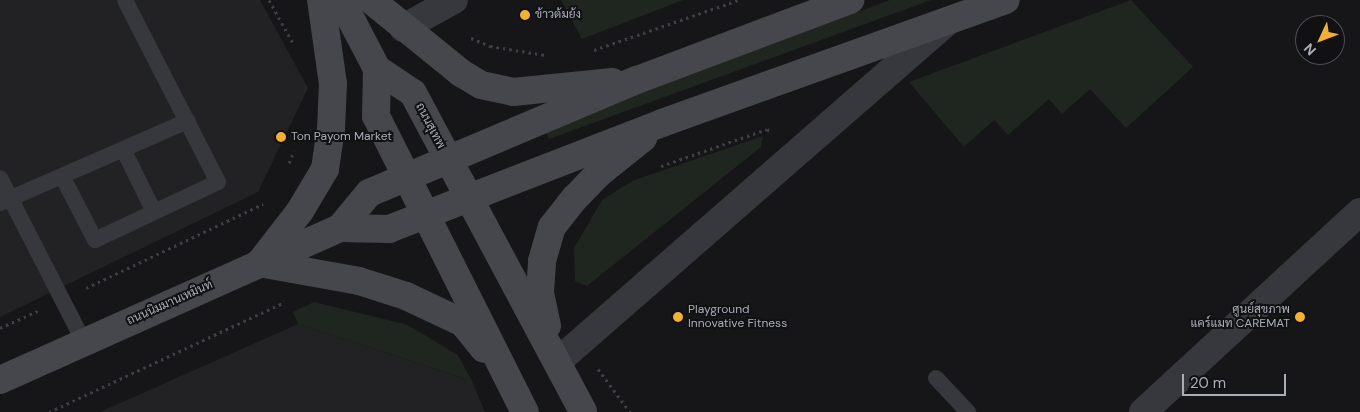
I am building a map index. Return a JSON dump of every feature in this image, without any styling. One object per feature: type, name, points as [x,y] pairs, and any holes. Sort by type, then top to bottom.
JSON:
[{"type":"main road","points":[[321,0],[333,84],[331,129],[325,169],[300,211],[260,263],[358,281],[422,304],[463,323],[512,383],[525,412]]},
{"type":"main road","name":"ถนนสุเทพ","points":[[341,0],[377,68],[413,93],[555,357]]},
{"type":"main road","points":[[371,0],[403,28],[461,73],[487,87],[513,92],[637,80]]},
{"type":"main road","points":[[340,228],[369,193],[637,80],[850,0]]},
{"type":"main road","points":[[340,228],[389,229],[662,123],[1006,0]]},
{"type":"main road","name":"ถนนสุเทพ","points":[[377,68],[376,116],[512,383]]},
{"type":"main road","points":[[583,412],[555,357],[540,292],[542,262],[552,228],[598,174],[662,123]]},
{"type":"main road","name":"ถนนนิมมานเหมินท์","points":[[0,380],[340,228]]},
{"type":"street","points":[[403,28],[442,6]]},
{"type":"street","points":[[555,357],[948,21]]},
{"type":"street","points":[[1143,412],[1360,212]]},
{"type":"lane","points":[[62,176],[95,240],[218,182],[125,0]]},
{"type":"lane","points":[[6,200],[188,121]]},
{"type":"lane","points":[[123,149],[154,212]]},
{"type":"lane","points":[[0,178],[6,200],[84,342]]},
{"type":"lane","points":[[936,378],[968,412]]},
{"type":"path","points":[[585,53],[738,0]]},
{"type":"path","points":[[442,6],[440,25],[490,46],[548,56]]},
{"type":"path","points":[[659,167],[767,129],[776,135]]},
{"type":"path","points":[[49,412],[291,300]]},
{"type":"shaded area","points":[[0,0],[260,0],[308,88],[258,192],[0,317]]},
{"type":"shaded area","points":[[561,0],[683,0],[582,39]]},
{"type":"shaded area","points":[[890,0],[931,0],[549,139],[544,128]]},
{"type":"shaded area","points":[[1131,0],[1193,67],[1126,128],[1090,89],[1062,114],[1049,99],[1008,135],[994,120],[964,147],[909,82]]},
{"type":"shaded area","points":[[763,136],[761,147],[587,286],[575,281],[574,248],[602,200],[632,181]]},
{"type":"shaded area","points":[[314,302],[408,325],[458,355],[472,381],[298,324],[293,312]]},
{"type":"shaded area","points":[[298,324],[472,381],[485,412],[100,412]]},
{"type":"place","name":"ข้าวต้มย้ง","points":[[525,15]]},
{"type":"place","name":"Ton Payom Market","points":[[281,137]]},
{"type":"place","name":"Playground Innovative Fitness","points":[[678,317]]},
{"type":"place","name":"ศูนย์สุขภาพ แคร์แมท CAREMAT","points":[[1300,317]]}]
